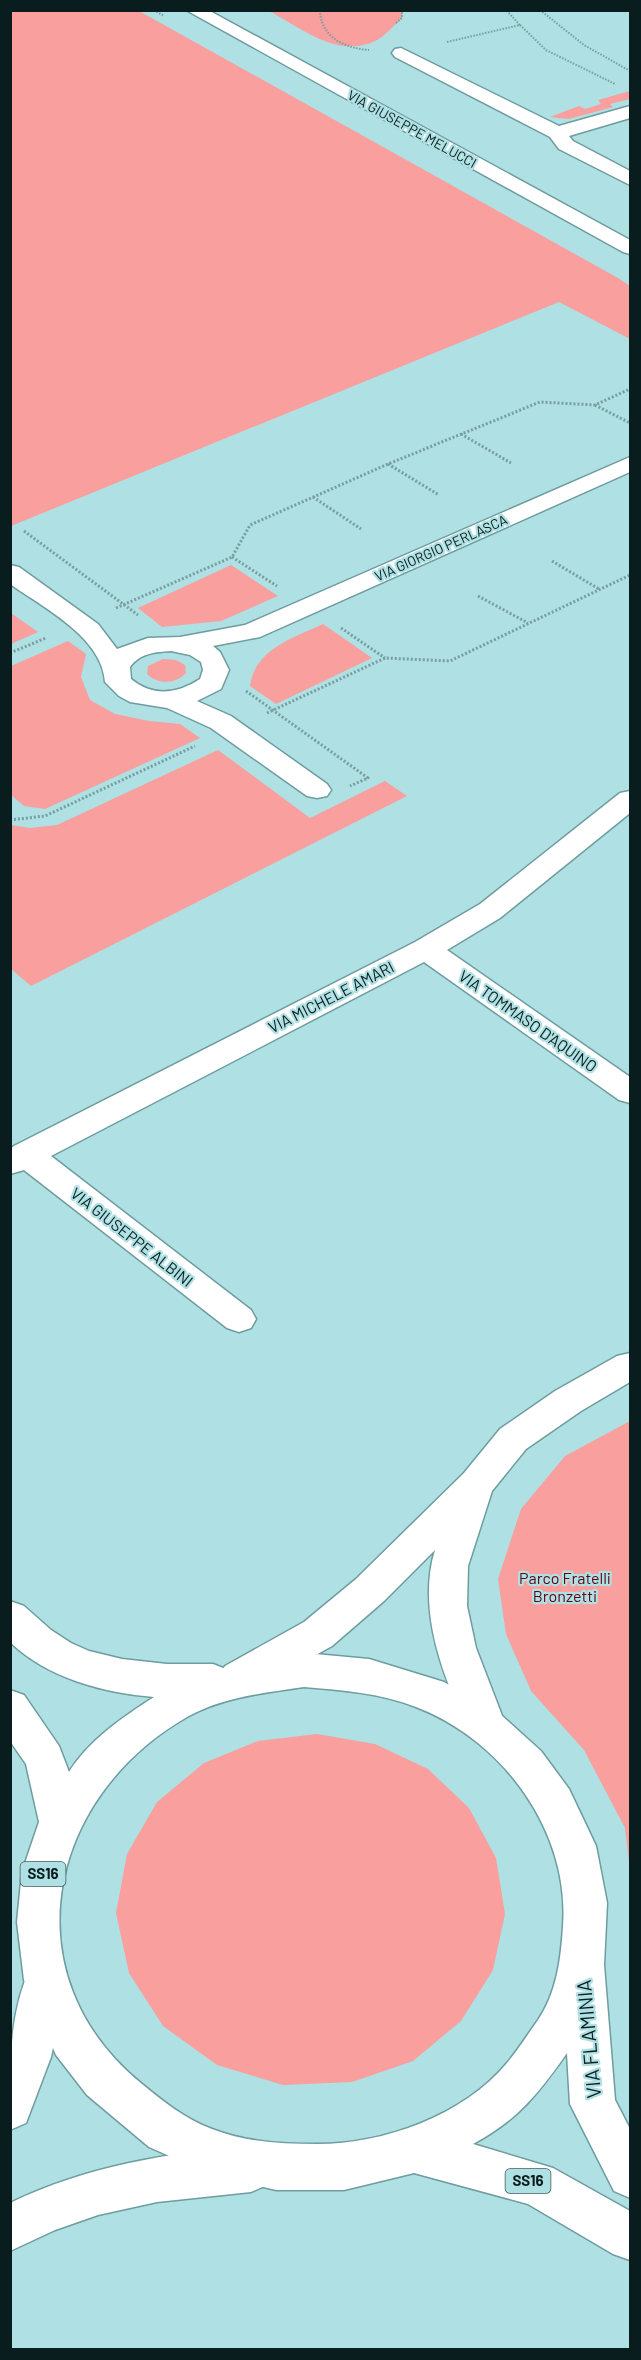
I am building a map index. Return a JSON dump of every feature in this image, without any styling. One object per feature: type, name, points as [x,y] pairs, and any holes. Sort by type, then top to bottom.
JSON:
[{"type":"street","name":"VIA GIUSEPPE MELUCCI","points":[[194,10],[630,248]]},
{"type":"street","name":"VIA GIUSEPPE MELUCCI","points":[[225,10],[630,229]]},
{"type":"street","points":[[401,53],[557,133],[566,145],[630,179]]},
{"type":"street","points":[[557,133],[630,112]]},
{"type":"street","name":"VIA GIORGIO PERLASCA","points":[[117,667],[127,655],[150,645],[181,644],[251,632],[630,464]]},
{"type":"street","name":"VIA GIORGIO PERLASCA","points":[[10,572],[98,620],[117,667],[118,682],[126,690],[147,698],[172,700],[189,697],[213,677],[251,632]]},
{"type":"street","points":[[98,620],[150,645]]},
{"type":"street","name":"VIA GIORGIO PERLASCA","points":[[181,644],[200,650],[210,657],[221,722]]},
{"type":"street","name":"VIA GIORGIO PERLASCA","points":[[172,700],[221,722],[316,790]]},
{"type":"street","name":"VIA MICHELE AMARI","points":[[18,1159],[426,949],[490,911],[630,799]]},
{"type":"street","name":"VIA TOMMASO D'AQUINO","points":[[426,949],[630,1092]]},
{"type":"street","name":"VIA GIUSEPPE ALBINI","points":[[18,1159],[238,1319]]},
{"type":"street","points":[[236,1680],[318,1634],[370,1590],[477,1483],[513,1439],[568,1401],[630,1366]]},
{"type":"street","points":[[477,1483],[449,1566],[446,1604],[455,1640],[486,1726]]},
{"type":"street","name":"SS16","points":[[10,1617],[38,1642],[75,1661],[128,1679],[174,1682],[236,1680],[304,1670],[369,1676],[430,1694],[486,1726],[527,1764],[554,1802],[575,1846],[586,1903],[582,1965],[562,2022],[521,2081],[479,2117],[414,2151],[344,2167],[276,2167],[210,2152],[165,2131],[103,2080],[72,2040],[46,1980],[38,1922],[43,1872],[60,1822],[89,1775],[131,1733],[175,1704],[236,1680]]},
{"type":"street","points":[[10,1707],[45,1758],[60,1822]]},
{"type":"street","name":"VIA FLAMINIA","points":[[582,1965],[593,2104],[630,2175]]},
{"type":"street","points":[[10,2108],[29,2056],[46,1980]]},
{"type":"street","name":"SS16","points":[[414,2151],[537,2184],[630,2237]]},
{"type":"street","points":[[10,2228],[105,2188],[172,2175],[276,2167]]},
{"type":"path","points":[[320,10],[321,21],[329,34],[352,50],[401,53],[520,25]]},
{"type":"path","points":[[506,10],[546,50],[622,87]]},
{"type":"path","points":[[540,10],[584,45],[630,71]]},
{"type":"path","points":[[595,405],[630,389]]},
{"type":"path","points":[[98,620],[124,605],[232,557],[250,525],[388,464],[540,402],[595,405],[630,423]]},
{"type":"path","points":[[460,434],[511,463]]},
{"type":"path","points":[[388,464],[439,495]]},
{"type":"path","points":[[313,496],[361,529]]},
{"type":"path","points":[[24,531],[140,616]]},
{"type":"path","points":[[232,557],[281,589]]},
{"type":"path","points":[[552,561],[600,590]]},
{"type":"path","points":[[265,714],[385,658],[450,661],[630,575]]},
{"type":"path","points":[[478,596],[529,624]]},
{"type":"path","points":[[337,625],[385,658]]},
{"type":"path","points":[[10,653],[48,637]]},
{"type":"path","points":[[243,688],[368,778],[327,797],[316,790]]},
{"type":"path","points":[[10,820],[27,820],[45,816],[201,744]]},
{"type":"green space","points":[[11,10],[139,11],[630,286],[630,339],[559,302],[11,526]]},
{"type":"green space","points":[[269,11],[402,11],[402,18],[377,40],[363,45],[349,46],[335,44],[307,33]]},
{"type":"green space","points":[[630,91],[630,99],[610,104],[613,107],[569,119],[550,117],[579,106],[585,109],[601,104],[598,100]]},
{"type":"green space","points":[[231,565],[278,596],[221,621],[162,627],[138,608]]},
{"type":"green space","points":[[11,613],[38,632],[11,644]]},
{"type":"green space","points":[[323,624],[372,658],[276,704],[250,686],[253,673],[267,654],[288,640]]},
{"type":"green space","points":[[68,641],[86,654],[81,677],[90,700],[115,714],[180,724],[200,738],[45,809],[24,806],[11,795],[11,666]]},
{"type":"green space","points":[[163,659],[176,660],[185,665],[186,673],[182,677],[167,682],[151,678],[147,674],[148,666]]},
{"type":"green space","points":[[218,750],[310,818],[385,781],[407,796],[31,986],[11,969],[11,825],[30,828],[57,825]]},
{"type":"green space","name":"Parco Fratelli Bronzetti","points":[[630,1421],[630,1870],[625,1828],[584,1750],[531,1691],[506,1634],[498,1579],[521,1509],[565,1456]]},
{"type":"green space","points":[[317,1734],[375,1744],[428,1769],[469,1808],[496,1858],[505,1914],[493,1970],[461,2021],[413,2061],[352,2082],[283,2085],[217,2065],[163,2026],[129,1973],[116,1913],[127,1854],[157,1802],[204,1763],[258,1741]]}]
